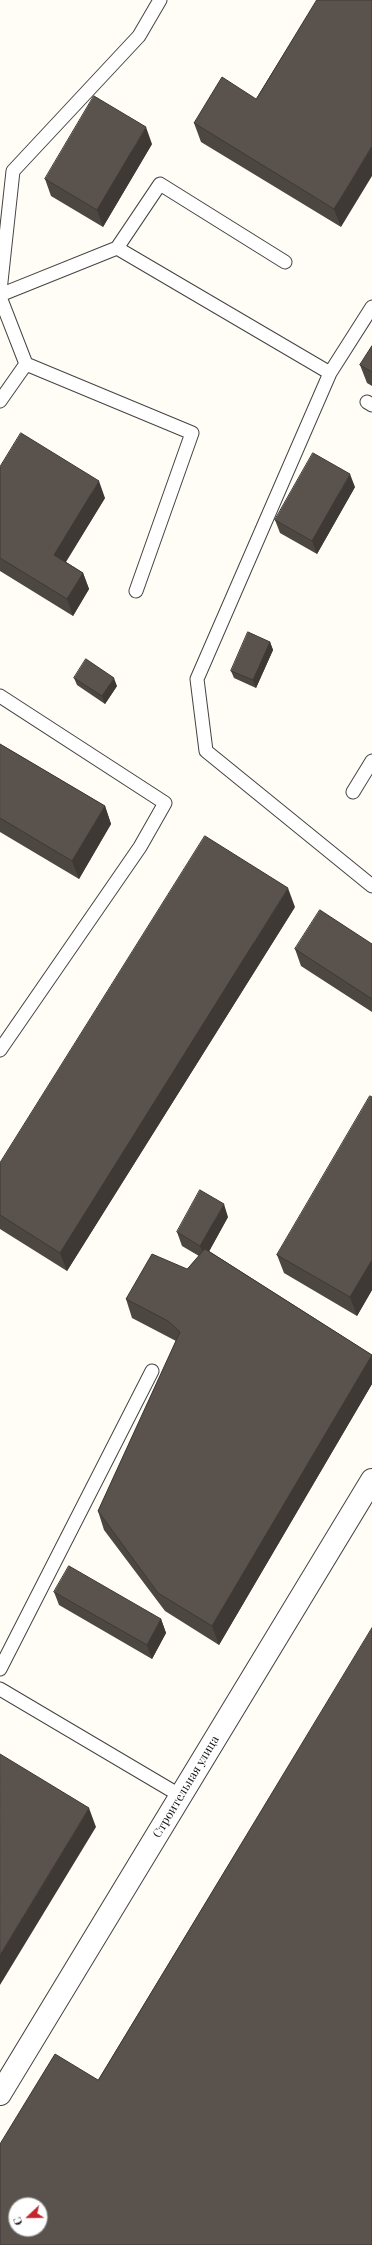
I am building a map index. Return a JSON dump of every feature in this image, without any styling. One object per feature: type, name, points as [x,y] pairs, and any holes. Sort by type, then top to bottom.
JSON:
[{"type":"street","name":"Строительная улица","points":[[0,2094],[372,1480]]},
{"type":"lane","points":[[0,291],[13,171],[139,36],[160,0]]},
{"type":"lane","points":[[136,591],[192,433],[26,364],[0,296],[117,248],[160,184],[286,262]]},
{"type":"lane","points":[[117,248],[330,373]]},
{"type":"lane","points":[[372,307],[330,373],[197,680],[206,751],[372,886]]},
{"type":"lane","points":[[0,401],[26,364]]},
{"type":"lane","points":[[0,696],[165,803],[140,847],[0,1050]]},
{"type":"lane","points":[[353,792],[372,761]]},
{"type":"lane","points":[[0,1669],[152,1371]]},
{"type":"lane","points":[[0,1689],[181,1796]]},
{"type":"building","points":[[317,0],[372,0],[372,146],[334,209],[194,123],[222,77],[256,99]]},
{"type":"building","points":[[94,96],[146,127],[97,210],[45,179]]},
{"type":"building","points":[[372,346],[372,372],[360,365]]},
{"type":"building","points":[[21,433],[99,481],[54,555],[83,573],[67,599],[0,558],[0,467]]},
{"type":"building","points":[[313,453],[350,474],[312,541],[275,520]]},
{"type":"building","points":[[248,632],[270,642],[253,680],[231,671]]},
{"type":"building","points":[[86,659],[114,678],[102,696],[74,678]]},
{"type":"building","points":[[0,744],[105,806],[72,861],[0,818]]},
{"type":"building","points":[[205,836],[288,888],[60,1253],[0,1215],[0,1163]]},
{"type":"building","points":[[320,910],[372,944],[372,999],[295,949]]},
{"type":"building","points":[[370,1096],[372,1097],[372,1260],[350,1297],[277,1255]]},
{"type":"building","points":[[200,1190],[224,1204],[200,1246],[177,1232]]},
{"type":"building","points":[[205,1249],[372,1355],[212,1626],[158,1593],[98,1511],[180,1332],[168,1321],[126,1299],[152,1254],[187,1269]]},
{"type":"building","points":[[69,1566],[161,1619],[147,1645],[54,1592]]},
{"type":"building","points":[[372,1628],[372,2245],[0,2245],[0,2144],[55,2054],[98,2080]]},
{"type":"building","points":[[0,1754],[89,1808],[0,1955]]}]
